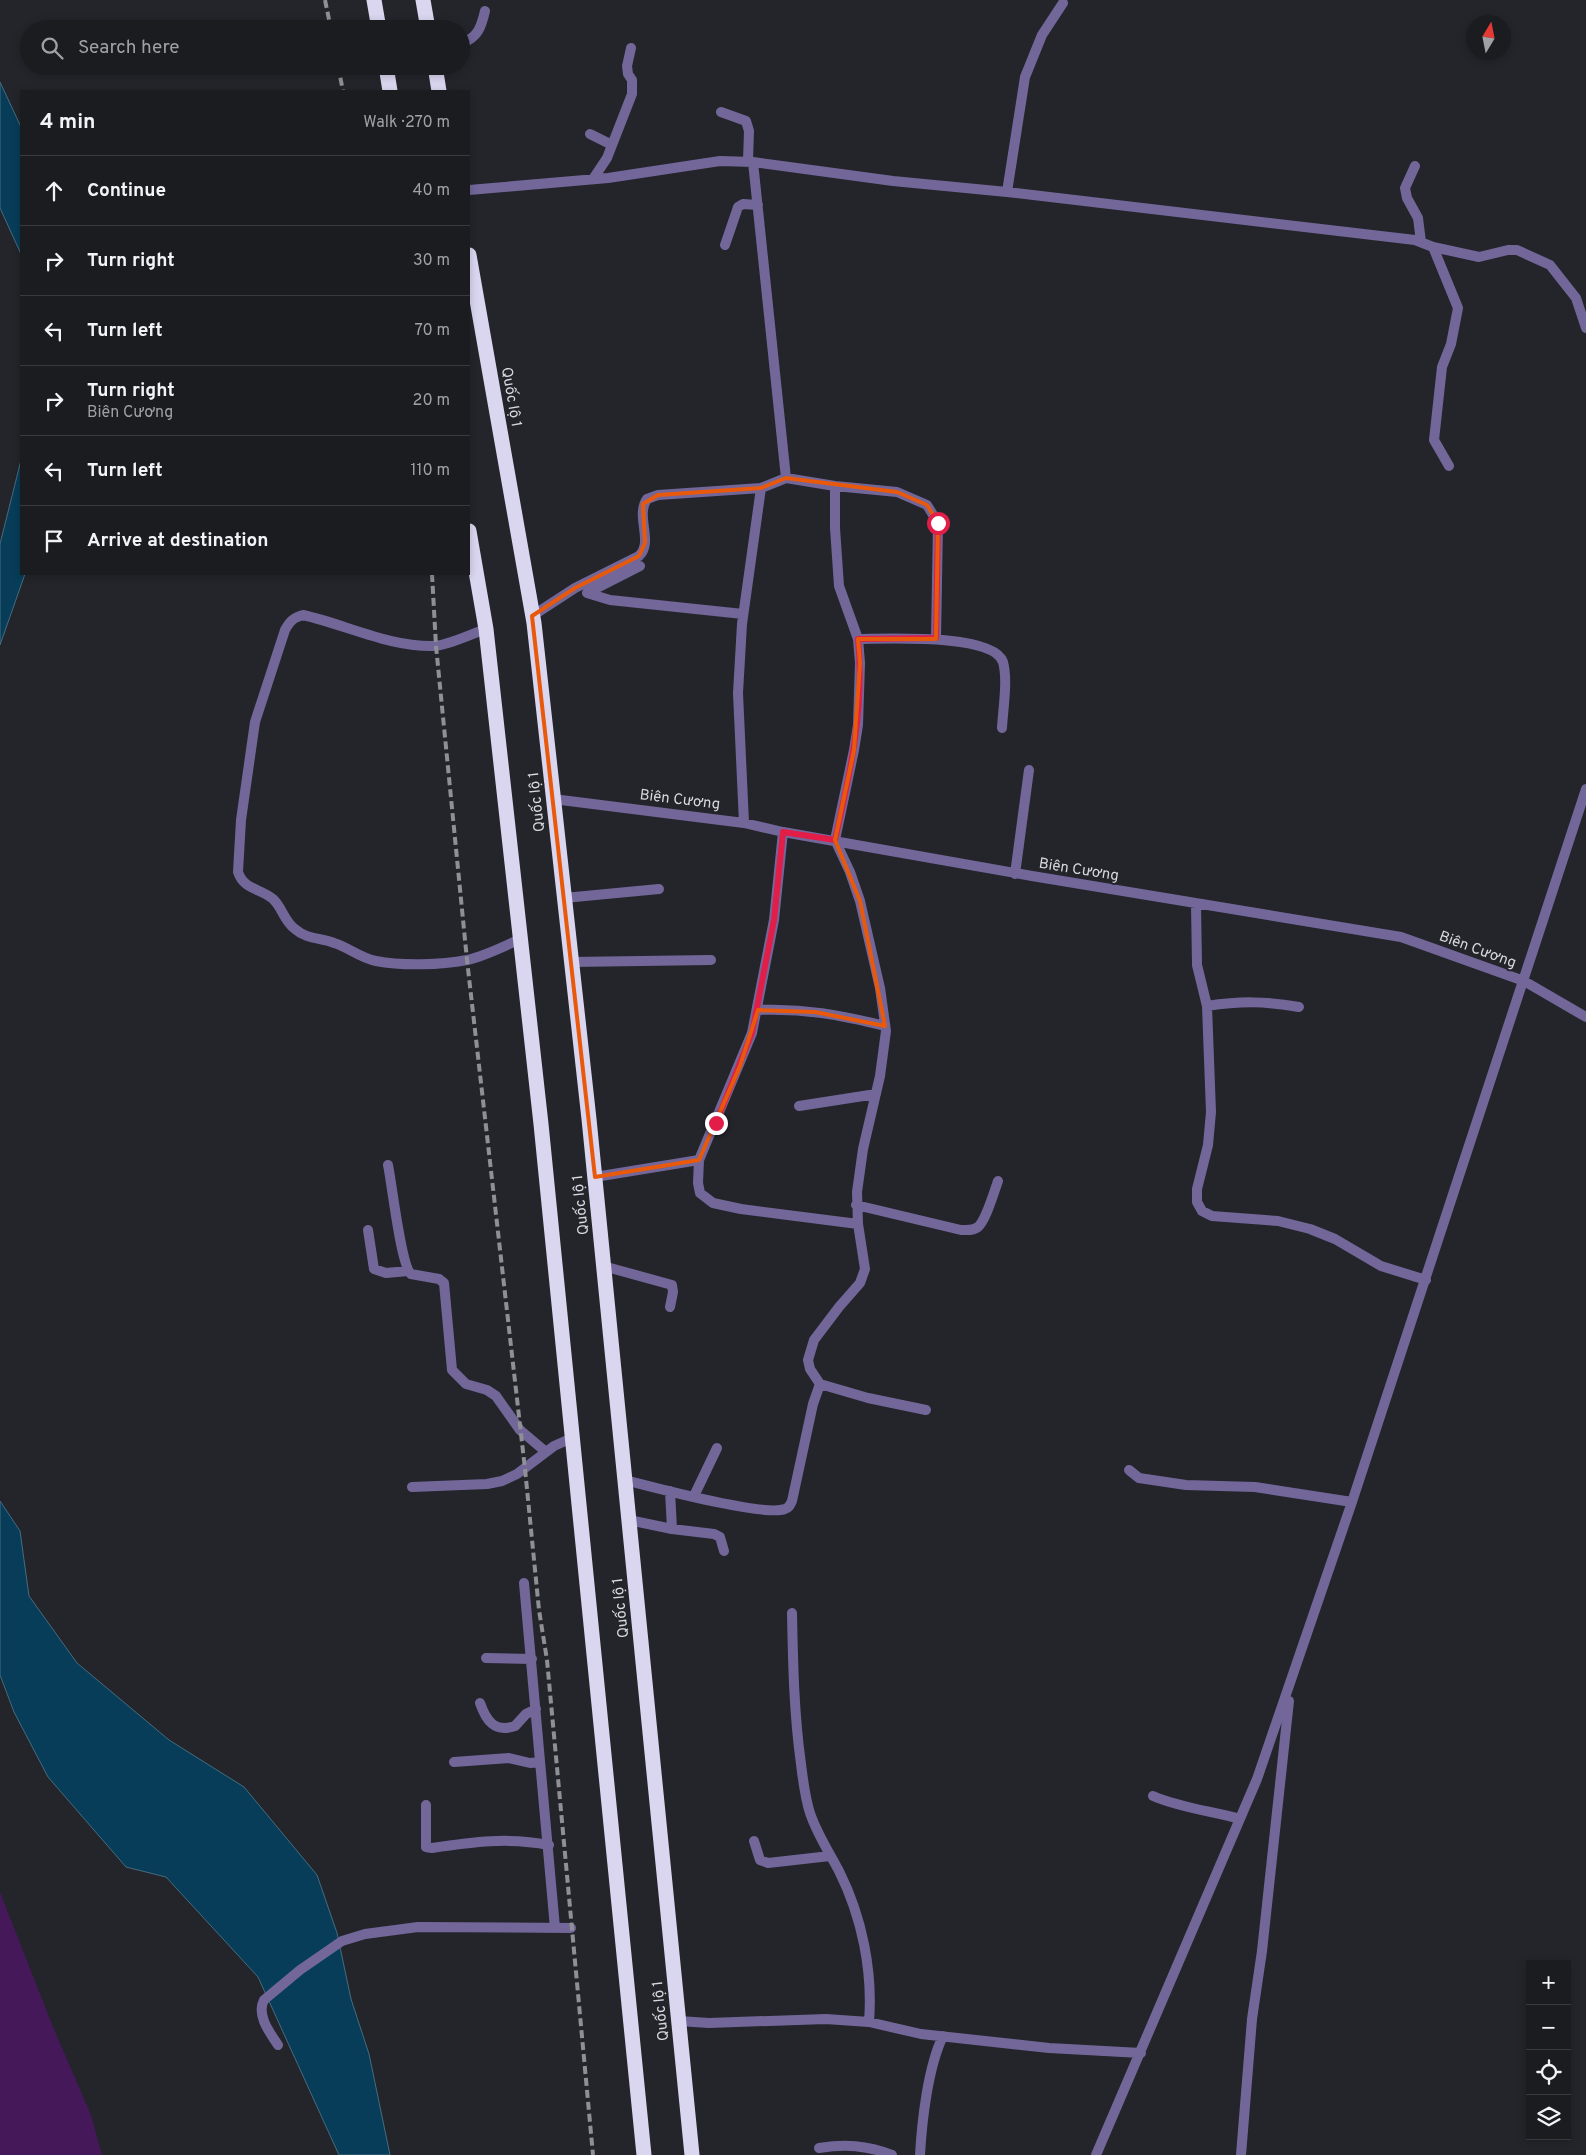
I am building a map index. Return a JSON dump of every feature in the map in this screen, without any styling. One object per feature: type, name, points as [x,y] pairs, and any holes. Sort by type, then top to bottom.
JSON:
[{"type":"highway","points":[[374,0],[377,20]]},
{"type":"highway","points":[[423,0],[426,20]]},
{"type":"highway","points":[[387,75],[390,90]]},
{"type":"highway","points":[[436,75],[439,90]]},
{"type":"highway","name":"Quốc lộ 1","points":[[470,267],[476,332],[532,616],[595,1177],[692,2155]]},
{"type":"highway","name":"Quốc lộ 1","points":[[470,538],[486,629],[520,939],[644,2155]]},
{"type":"street","points":[[1007,192],[1024,77],[1042,35],[1062,3]]},
{"type":"street","points":[[470,40],[478,33],[486,11]]},
{"type":"street","points":[[593,180],[607,158],[632,94],[632,80],[628,74],[627,66],[631,48]]},
{"type":"street","points":[[721,112],[746,121],[749,131],[750,161],[758,205],[786,478]]},
{"type":"street","points":[[590,134],[612,145]]},
{"type":"street","points":[[470,190],[593,180],[686,165],[750,161],[893,181],[1007,192],[1421,242],[1433,247],[1479,257],[1508,250],[1517,250],[1550,266],[1576,298],[1586,328]]},
{"type":"street","points":[[1414,166],[1405,188],[1407,198],[1418,218],[1421,242]]},
{"type":"street","points":[[725,245],[738,207],[743,204],[758,205]]},
{"type":"street","points":[[1433,247],[1458,308],[1451,344],[1442,367],[1434,440],[1449,466]]},
{"type":"street","points":[[532,616],[575,588],[639,556],[643,552],[645,543],[642,510],[646,500],[658,494],[761,488],[786,478],[835,486],[897,492],[927,504],[935,514],[939,536],[936,638]]},
{"type":"street","points":[[835,486],[835,528],[839,586],[858,639],[860,663],[858,725],[850,773],[835,840],[850,872],[860,901],[880,988],[885,1026],[884,1055],[863,1149],[856,1205],[864,1260],[862,1278],[814,1340],[808,1360],[810,1369],[820,1384],[868,1398],[926,1410]]},
{"type":"street","points":[[744,823],[738,693],[743,614],[761,488]]},
{"type":"street","points":[[640,566],[587,593],[610,600],[743,614]]},
{"type":"street","points":[[486,629],[436,646],[418,645],[372,636],[303,616],[294,618],[285,630],[255,722],[242,820],[238,872],[240,879],[246,885],[272,898],[278,905],[282,915],[296,931],[313,938],[337,944],[364,958],[376,961],[411,964],[467,960],[520,939]]},
{"type":"street","points":[[858,639],[936,638],[982,647],[995,654],[1002,661],[1004,686],[1002,728]]},
{"type":"street","points":[[1016,874],[1029,770]]},
{"type":"street","points":[[1096,2155],[1257,1779],[1426,1280],[1586,790]]},
{"type":"street","name":"Biên Cương","points":[[553,799],[744,823],[783,832],[1016,874],[1402,937],[1524,981],[1586,1017]]},
{"type":"street","points":[[783,832],[774,920],[758,1010],[740,1066],[699,1160],[698,1184],[700,1193],[712,1203],[741,1209],[858,1224]]},
{"type":"street","points":[[564,898],[659,889]]},
{"type":"street","points":[[1196,904],[1197,965],[1207,1006],[1211,1112],[1208,1145],[1197,1189],[1197,1202],[1202,1211],[1212,1216],[1278,1221],[1310,1228],[1335,1239],[1381,1266],[1426,1280]]},
{"type":"street","points":[[571,962],[711,960]]},
{"type":"street","points":[[1207,1006],[1249,1001],[1271,1002],[1299,1007]]},
{"type":"street","points":[[758,1010],[792,1009],[885,1026]]},
{"type":"street","points":[[799,1106],[876,1094]]},
{"type":"street","points":[[595,1177],[699,1160]]},
{"type":"street","points":[[388,1165],[408,1272]]},
{"type":"street","points":[[856,1205],[961,1230],[971,1230],[978,1227],[983,1220],[998,1182]]},
{"type":"street","points":[[368,1230],[374,1269],[386,1273],[408,1272],[439,1279],[444,1283],[452,1370],[466,1384],[487,1390],[496,1396],[520,1430],[546,1452]]},
{"type":"street","points":[[603,1266],[672,1285],[673,1292],[670,1307]]},
{"type":"street","points":[[625,1480],[765,1510],[784,1510],[790,1507],[795,1490],[813,1404],[820,1384]]},
{"type":"street","points":[[412,1487],[487,1484],[502,1481],[517,1474],[554,1446],[572,1438]]},
{"type":"street","points":[[694,1496],[717,1448]]},
{"type":"street","points":[[1129,1470],[1139,1478],[1186,1485],[1255,1487],[1352,1502]]},
{"type":"street","points":[[670,1491],[672,1529]]},
{"type":"street","points":[[628,1520],[672,1529],[714,1534],[720,1537],[724,1551]]},
{"type":"street","points":[[524,1583],[555,1928]]},
{"type":"street","points":[[792,1613],[794,1696],[803,1775],[810,1813],[839,1871],[858,1917],[870,2002],[869,2022]]},
{"type":"street","points":[[486,1658],[532,1659]]},
{"type":"street","points":[[1241,2155],[1252,2019],[1262,1951],[1291,1680]]},
{"type":"street","points":[[480,1704],[486,1719],[498,1726],[515,1726],[526,1714],[536,1710]]},
{"type":"street","points":[[454,1762],[509,1758],[530,1763],[540,1762]]},
{"type":"street","points":[[1153,1796],[1177,1806],[1211,1811],[1240,1819]]},
{"type":"street","points":[[426,1805],[426,1847],[432,1848],[500,1840],[521,1840],[549,1845]]},
{"type":"street","points":[[754,1841],[760,1860],[768,1863],[830,1856]]},
{"type":"street","points":[[278,2045],[268,2031],[262,2014],[264,2000],[300,1970],[342,1941],[365,1934],[418,1927],[571,1928]]},
{"type":"street","points":[[679,2021],[709,2023],[826,2019],[869,2022],[921,2034],[1049,2048],[1141,2053]]},
{"type":"street","points":[[920,2155],[921,2134],[928,2096],[938,2048],[943,2036]]},
{"type":"street","points":[[819,2148],[844,2144],[860,2146],[892,2155]]},
{"type":"highlighted area","points":[[786,478],[897,492],[927,505],[938,523],[936,639],[858,639],[860,663],[854,750],[835,840],[860,901],[885,1026],[815,1012],[758,1010],[740,1066],[699,1160],[595,1177],[532,616],[575,588],[639,556],[645,543],[643,504],[658,495],[761,488]]},
{"type":"shaded area","points":[[0,1892],[53,2027],[91,2115],[102,2155],[0,2155]]},
{"type":"water","points":[[0,82],[20,125],[20,252],[0,208]]},
{"type":"water","points":[[20,464],[20,575],[25,575],[0,645],[0,544]]},
{"type":"water","points":[[0,1501],[20,1531],[29,1596],[77,1663],[169,1740],[244,1787],[317,1875],[337,1933],[351,1999],[369,2054],[390,2155],[339,2155],[258,1977],[166,1877],[126,1867],[48,1777],[14,1712],[0,1675]]},
{"type":"railway","points":[[325,0],[329,20]]},
{"type":"railway","points":[[340,75],[343,90]]},
{"type":"railway","points":[[432,575],[436,646],[467,960],[525,1469],[539,1610],[547,1660],[593,2155]]},
{"type":"route","points":[[716,1123],[740,1066],[758,1010],[774,920],[783,832],[835,840],[858,725],[860,663],[858,639],[936,638],[938,523]]}]
